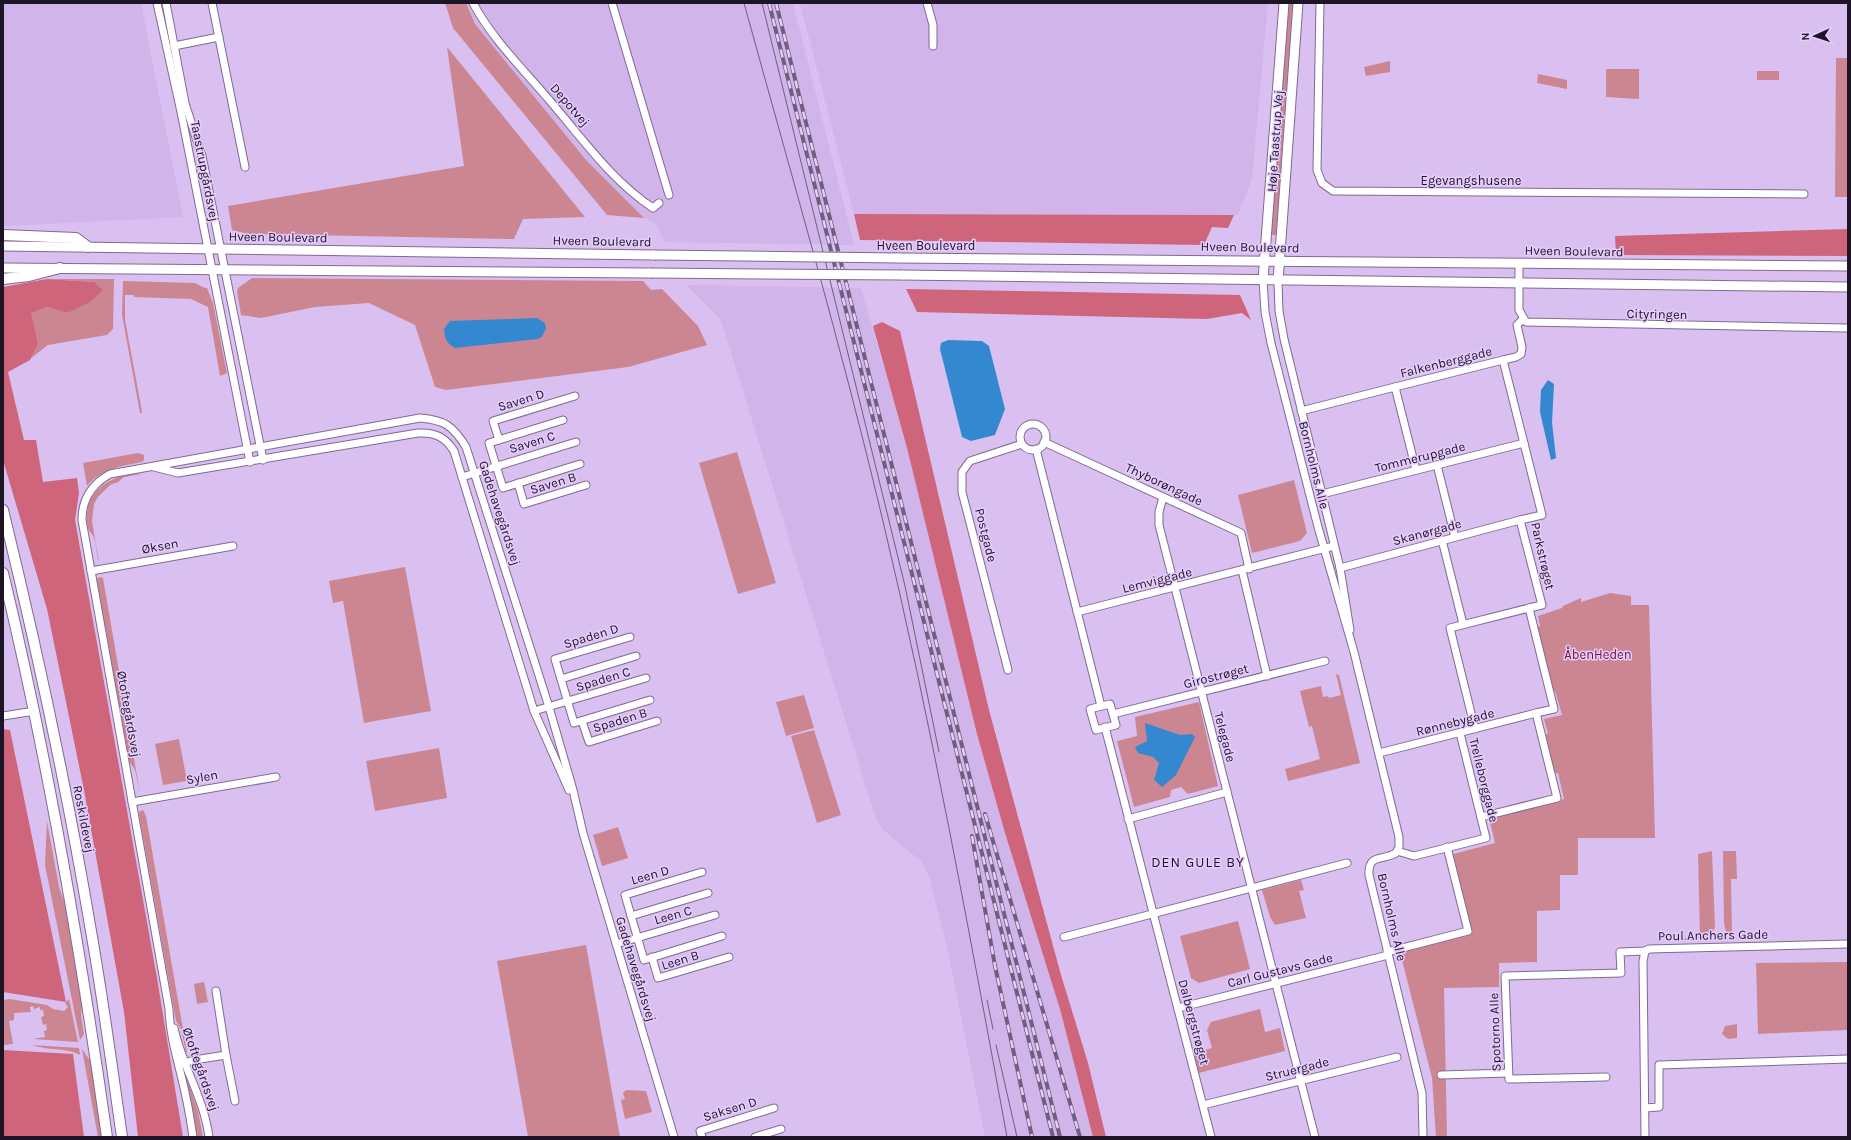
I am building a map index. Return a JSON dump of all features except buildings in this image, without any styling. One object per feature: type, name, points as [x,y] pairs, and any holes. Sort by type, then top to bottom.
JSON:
[{"type":"main road","points":[[3,235],[76,238],[88,248]]},
{"type":"main road","points":[[3,279],[29,276],[60,268]]},
{"type":"main road","name":"Roskildevej","points":[[3,510],[49,708],[71,818],[93,940],[122,1137]]},
{"type":"main road","name":"Roskildevej","points":[[3,573],[35,711],[58,827],[85,984],[107,1137]]},
{"type":"street","name":"Taastrupgårdsvej","points":[[157,3],[250,462]]},
{"type":"street","name":"Taastrupgårdsvej","points":[[166,3],[185,103],[202,156],[263,460]]},
{"type":"street","points":[[212,3],[245,166]]},
{"type":"street","name":"Depotvej","points":[[473,3],[497,39],[613,174],[636,197],[653,208],[659,203]]},
{"type":"street","points":[[612,3],[669,195]]},
{"type":"street","points":[[927,3],[933,25],[933,46]]},
{"type":"street","name":"Høje Taastrup Vej","points":[[1264,280],[1264,260],[1284,3]]},
{"type":"street","name":"Høje Taastrup Vej","points":[[1278,281],[1298,3]]},
{"type":"street","name":"Egevangshusene","points":[[1320,3],[1317,170],[1322,183],[1333,191],[1804,194]]},
{"type":"street","points":[[174,46],[219,37]]},
{"type":"street","name":"Hveen Boulevard","points":[[3,246],[897,258],[1279,260],[1848,266]]},
{"type":"street","points":[[1503,360],[1516,357],[1521,354],[1522,347],[1518,326],[1523,318],[1520,310],[1519,263]]},
{"type":"street","points":[[3,268],[902,275],[1278,281],[1848,287]]},
{"type":"street","name":"Bornholms Alle","points":[[1264,280],[1265,312],[1271,343],[1324,549],[1354,652],[1399,837],[1397,851],[1393,855],[1373,860],[1368,870],[1422,1093],[1423,1137]]},
{"type":"street","name":"Bornholms Alle","points":[[1278,281],[1280,315],[1301,411],[1340,568],[1354,652]]},
{"type":"street","name":"Cityringen","points":[[1523,318],[1526,322],[1544,324],[1848,328]]},
{"type":"street","name":"Falkenberggade","points":[[1395,387],[1503,360]]},
{"type":"street","name":"Parkstrøget","points":[[1503,360],[1542,515],[1520,520],[1542,605],[1529,608]]},
{"type":"street","points":[[1301,411],[1395,387],[1416,470]]},
{"type":"street","name":"Saven D","points":[[499,440],[493,421],[575,396]]},
{"type":"street","name":"Gadehavegårdsvej","points":[[248,450],[420,418],[436,419],[457,432],[466,446],[475,473],[549,708],[573,790],[576,808]]},
{"type":"street","points":[[496,466],[489,443],[563,420]]},
{"type":"street","points":[[1032,424],[1038,425],[1044,430],[1046,435],[1044,442],[1036,449],[1028,448],[1022,444],[1021,432],[1026,426],[1032,424]]},
{"type":"street","name":"Gadehavegårdsvej","points":[[250,462],[428,433],[442,438],[454,451],[534,711],[559,764],[576,808],[674,1137]]},
{"type":"street","name":"Saven C","points":[[462,477],[576,442]]},
{"type":"street","name":"Thyborøngade","points":[[1044,442],[1241,533],[1246,569]]},
{"type":"street","name":"Tommerupgade","points":[[1322,494],[1524,443]]},
{"type":"street","name":"Postgade","points":[[1008,670],[962,492],[962,472],[970,460],[1022,444]]},
{"type":"street","points":[[1036,449],[1101,706]]},
{"type":"street","name":"Øtoftegårdsvej","points":[[193,1137],[82,520],[87,494],[97,482],[110,474],[248,450]]},
{"type":"street","name":"Øtoftegårdsvej","points":[[150,466],[178,473],[250,462]]},
{"type":"street","name":"Saven B","points":[[496,466],[503,488],[580,464]]},
{"type":"street","points":[[1437,465],[1455,537]]},
{"type":"street","name":"Saven B","points":[[518,483],[524,504],[586,485]]},
{"type":"street","name":"Telegade","points":[[1162,497],[1158,525],[1200,692],[1252,888],[1314,1137]]},
{"type":"street","name":"Skanørgade","points":[[1340,568],[1520,520]]},
{"type":"street","points":[[1442,540],[1464,624],[1529,608],[1554,709],[1536,713],[1557,798],[1481,817]]},
{"type":"street","name":"Øksen","points":[[91,571],[233,546]]},
{"type":"street","name":"Lemviggade","points":[[1077,612],[1334,546]]},
{"type":"street","points":[[1246,569],[1267,676]]},
{"type":"street","name":"Trelleborggade","points":[[1464,624],[1450,628],[1475,729]]},
{"type":"street","name":"Spaden D","points":[[568,702],[555,659],[630,637]]},
{"type":"street","points":[[561,679],[636,656]]},
{"type":"street","name":"Girostrøget","points":[[1113,714],[1325,661]]},
{"type":"street","name":"Spaden C","points":[[534,711],[549,708],[646,678]]},
{"type":"street","name":"Spaden B","points":[[568,702],[574,723],[650,700]]},
{"type":"street","points":[[1110,704],[1113,714],[1116,725],[1096,730],[1090,709],[1110,704]]},
{"type":"street","points":[[3,716],[35,711]]},
{"type":"street","name":"Rønnebygade","points":[[1379,753],[1536,713]]},
{"type":"street","name":"Spaden B","points":[[582,721],[588,742],[657,721]]},
{"type":"street","name":"Dalbergstrøget","points":[[1106,728],[1152,914],[1211,1137]]},
{"type":"street","name":"Trelleborggade","points":[[1397,851],[1414,856],[1486,838],[1460,733]]},
{"type":"street","name":"Sylen","points":[[132,802],[276,777]]},
{"type":"street","points":[[1128,819],[1227,792]]},
{"type":"street","points":[[1388,953],[1468,931],[1447,847]]},
{"type":"street","points":[[1064,937],[1347,864]]},
{"type":"street","name":"Leen D","points":[[637,938],[625,895],[702,872]]},
{"type":"street","points":[[631,916],[708,893]]},
{"type":"street","name":"Leen C","points":[[616,944],[715,915]]},
{"type":"street","name":"Leen B","points":[[637,938],[644,960],[722,936]]},
{"type":"street","name":"Poul Anchers Gade","points":[[1645,1137],[1643,961],[1646,951],[1649,949],[1848,944]]},
{"type":"street","name":"Spotorno Alle","points":[[1606,1077],[1509,1079],[1505,976],[1621,973],[1620,952],[1646,951]]},
{"type":"street","name":"Carl Gustavs Gade","points":[[1178,1008],[1276,984],[1388,953]]},
{"type":"street","name":"Leen B","points":[[652,957],[658,978],[729,957]]},
{"type":"street","points":[[216,991],[235,1101]]},
{"type":"street","points":[[181,1064],[226,1055]]},
{"type":"street","name":"Struergade","points":[[1203,1105],[1397,1057]]},
{"type":"street","points":[[1644,1108],[1659,1107],[1659,1065],[1848,1059]]},
{"type":"street","name":"Øtoftegårdsvej","points":[[181,1064],[205,1114],[209,1137]]},
{"type":"street","points":[[1441,1075],[1508,1073]]},
{"type":"street","name":"Saksen D","points":[[702,1137],[700,1131],[774,1108]]},
{"type":"street","points":[[755,1137],[781,1129]]},
{"type":"shaded area","points":[[3,3],[141,3],[183,217],[3,226]]},
{"type":"shaded area","points":[[466,3],[793,3],[854,245],[664,242],[659,229],[653,222],[644,218],[586,160],[475,24]]},
{"type":"shaded area","points":[[800,3],[1268,3],[1252,179],[1238,215],[854,214]]},
{"type":"shaded area","points":[[854,214],[1234,215],[1228,228],[1212,227],[1204,245],[860,240]]},
{"type":"shaded area","points":[[1848,229],[1848,256],[1616,255],[1615,236]]},
{"type":"shaded area","points":[[47,279],[94,282],[103,290],[90,302],[67,313],[47,307],[31,313],[38,344],[30,360],[8,372],[24,440],[36,440],[43,482],[77,478],[79,493],[75,520],[157,978],[183,1137],[138,1137],[124,1012],[84,790],[47,609],[3,460],[3,287]]},
{"type":"shaded area","points":[[686,285],[861,288],[907,448],[977,734],[1005,833],[1060,1009],[1093,1137],[985,1137],[947,947],[929,876],[922,862],[883,830],[875,816],[721,320]]},
{"type":"shaded area","points":[[906,289],[1240,295],[1251,320],[1242,313],[1207,319],[917,312]]},
{"type":"shaded area","points":[[882,322],[900,331],[989,710],[1061,975],[1088,1063],[1106,1137],[1093,1137],[1060,1009],[1005,833],[977,734],[907,448],[873,326]]},
{"type":"shaded area","points":[[3,729],[10,730],[66,1002],[3,992]]},
{"type":"shaded area","points":[[3,1050],[73,1054],[84,1137],[3,1137]]},
{"type":"green space","points":[[445,3],[466,3],[475,24],[586,160],[644,218],[607,215],[453,28]]},
{"type":"green space","points":[[1289,3],[1293,3],[1276,235],[1271,235]]},
{"type":"green space","points":[[447,47],[585,217],[523,219],[514,239],[248,234],[232,230],[228,206],[464,166]]},
{"type":"green space","points":[[1836,58],[1848,58],[1848,197],[1835,197]]},
{"type":"green space","points":[[1390,61],[1390,72],[1366,76],[1364,67]]},
{"type":"green space","points":[[1606,69],[1639,69],[1639,99],[1606,97]]},
{"type":"green space","points":[[1757,71],[1779,71],[1779,80],[1757,80]]},
{"type":"green space","points":[[1538,74],[1567,80],[1567,89],[1537,83]]},
{"type":"green space","points":[[252,278],[643,281],[651,290],[662,289],[698,326],[707,345],[628,367],[446,390],[435,387],[415,325],[369,303],[315,307],[261,318],[241,315],[237,292],[238,288]]},
{"type":"green space","points":[[47,279],[114,279],[113,329],[107,335],[48,345],[30,359],[38,344],[30,313],[47,307],[67,313],[94,282]]},
{"type":"green space","points":[[123,281],[195,283],[207,288],[213,303],[227,373],[220,376],[208,307],[191,299],[134,297],[134,295],[125,295],[125,320],[141,406],[142,413],[140,413],[122,315]]},
{"type":"green space","points":[[737,452],[776,583],[738,594],[699,463]]},
{"type":"green space","points":[[138,453],[144,455],[144,460],[142,462],[105,472],[87,486],[83,463]]},
{"type":"green space","points":[[142,474],[124,477],[118,482],[110,485],[98,497],[94,504],[92,521],[96,543],[93,535],[88,528],[87,515],[89,504],[93,495],[100,487],[119,477]]},
{"type":"green space","points":[[1294,480],[1307,533],[1300,541],[1252,553],[1238,495]]},
{"type":"green space","points":[[405,567],[431,711],[364,723],[343,601],[333,603],[329,581]]},
{"type":"green space","points":[[99,577],[103,578],[140,793],[135,770],[129,761],[97,580]]},
{"type":"green space","name":"ÅbenHeden","points":[[1610,593],[1631,596],[1631,605],[1649,605],[1655,838],[1578,838],[1578,875],[1560,875],[1560,910],[1537,911],[1537,962],[1499,963],[1499,987],[1444,988],[1447,1137],[1436,1137],[1432,1078],[1398,944],[1470,927],[1453,854],[1495,843],[1489,818],[1564,799],[1558,773],[1553,773],[1543,735],[1548,734],[1544,719],[1562,715],[1555,691],[1553,692],[1536,627],[1540,626],[1538,616],[1562,608],[1563,606],[1581,598],[1581,602]]},
{"type":"green space","points":[[1336,674],[1339,675],[1360,763],[1288,781],[1285,769],[1320,759],[1312,726],[1309,727],[1300,691],[1321,686],[1323,697],[1328,696],[1329,698],[1341,695]]},
{"type":"green space","points":[[804,695],[814,728],[786,736],[776,702]]},
{"type":"green space","points":[[1199,702],[1218,786],[1188,794],[1181,787],[1171,790],[1170,797],[1134,807],[1117,741],[1137,736],[1135,717]]},
{"type":"green space","points":[[814,730],[841,815],[817,823],[791,736]]},
{"type":"green space","points":[[179,739],[187,781],[163,785],[155,744]]},
{"type":"green space","points":[[439,748],[447,798],[375,811],[366,761]]},
{"type":"green space","points":[[143,810],[146,816],[187,1052],[181,1029],[176,1021],[139,814],[140,811]]},
{"type":"green space","points":[[47,821],[59,887],[69,916],[82,1005],[81,1016],[84,1034],[80,1040],[45,865]]},
{"type":"green space","points":[[618,827],[628,858],[602,866],[593,835]]},
{"type":"green space","points":[[1712,851],[1715,927],[1713,932],[1707,938],[1699,940],[1684,940],[1685,938],[1700,937],[1698,854]]},
{"type":"green space","points":[[1723,851],[1736,851],[1737,879],[1731,879],[1732,937],[1726,932],[1724,923]]},
{"type":"green space","points":[[1301,880],[1304,890],[1299,891],[1306,918],[1275,925],[1270,917],[1262,890]]},
{"type":"green space","points":[[1238,921],[1250,969],[1199,983],[1191,978],[1180,936]]},
{"type":"green space","points":[[586,945],[620,1137],[528,1137],[497,961]]},
{"type":"green space","points":[[1848,962],[1848,1030],[1758,1034],[1756,963]]},
{"type":"green space","points":[[204,982],[208,1002],[197,1004],[194,984]]},
{"type":"green space","points":[[10,999],[47,1005],[53,1009],[64,1011],[68,1007],[65,1003],[69,999],[78,1042],[33,1039],[45,1037],[44,1031],[47,1030],[46,1024],[43,1025],[41,1017],[44,1016],[43,1010],[40,1010],[40,1007],[34,1009],[33,1006],[30,1007],[31,1012],[14,1013],[14,1020],[9,1021],[13,1044],[3,1045],[3,1000]]},
{"type":"green space","points":[[1260,1009],[1265,1032],[1280,1028],[1285,1051],[1199,1073],[1194,1053],[1212,1048],[1207,1030],[1211,1022]]},
{"type":"green space","points":[[1737,1024],[1737,1038],[1728,1039],[1722,1034],[1725,1026]]},
{"type":"green space","points":[[32,1045],[79,1048],[80,1055],[69,1051]]},
{"type":"green space","points":[[82,1049],[91,1062],[102,1137],[98,1137]]},
{"type":"green space","points":[[186,1075],[198,1111],[203,1137],[196,1137]]},
{"type":"green space","points":[[626,1090],[646,1091],[652,1112],[625,1119],[621,1100],[625,1099],[623,1093]]},
{"type":"water","points":[[537,318],[545,323],[546,328],[542,337],[537,339],[455,348],[446,340],[444,329],[450,321]]},
{"type":"water","points":[[948,340],[982,341],[989,346],[1005,409],[995,435],[971,441],[962,437],[940,349],[941,343]]},
{"type":"water","points":[[1548,380],[1554,384],[1552,422],[1556,458],[1551,460],[1540,412],[1541,390]]},
{"type":"water","points":[[1145,723],[1180,735],[1192,734],[1195,737],[1176,775],[1162,787],[1154,780],[1159,763],[1153,757],[1138,753],[1135,747],[1147,741]]},
{"type":"tram line","points":[[744,3],[850,388],[900,594],[949,826],[1007,1137]]},
{"type":"tram line","points":[[762,3],[905,586],[939,752]]},
{"type":"tram line","points":[[987,1000],[993,1029]]},
{"type":"tram line","points":[[996,1045],[1017,1137]]},
{"type":"railway","points":[[769,3],[1053,1137]]},
{"type":"railway","points":[[776,3],[1060,1137]]},
{"type":"railway","points":[[985,814],[1080,1137]]},
{"type":"railway","points":[[972,836],[995,966],[1032,1137]]},
{"type":"district","name":"DEN GULE BY","points":[[1198,862]]}]
